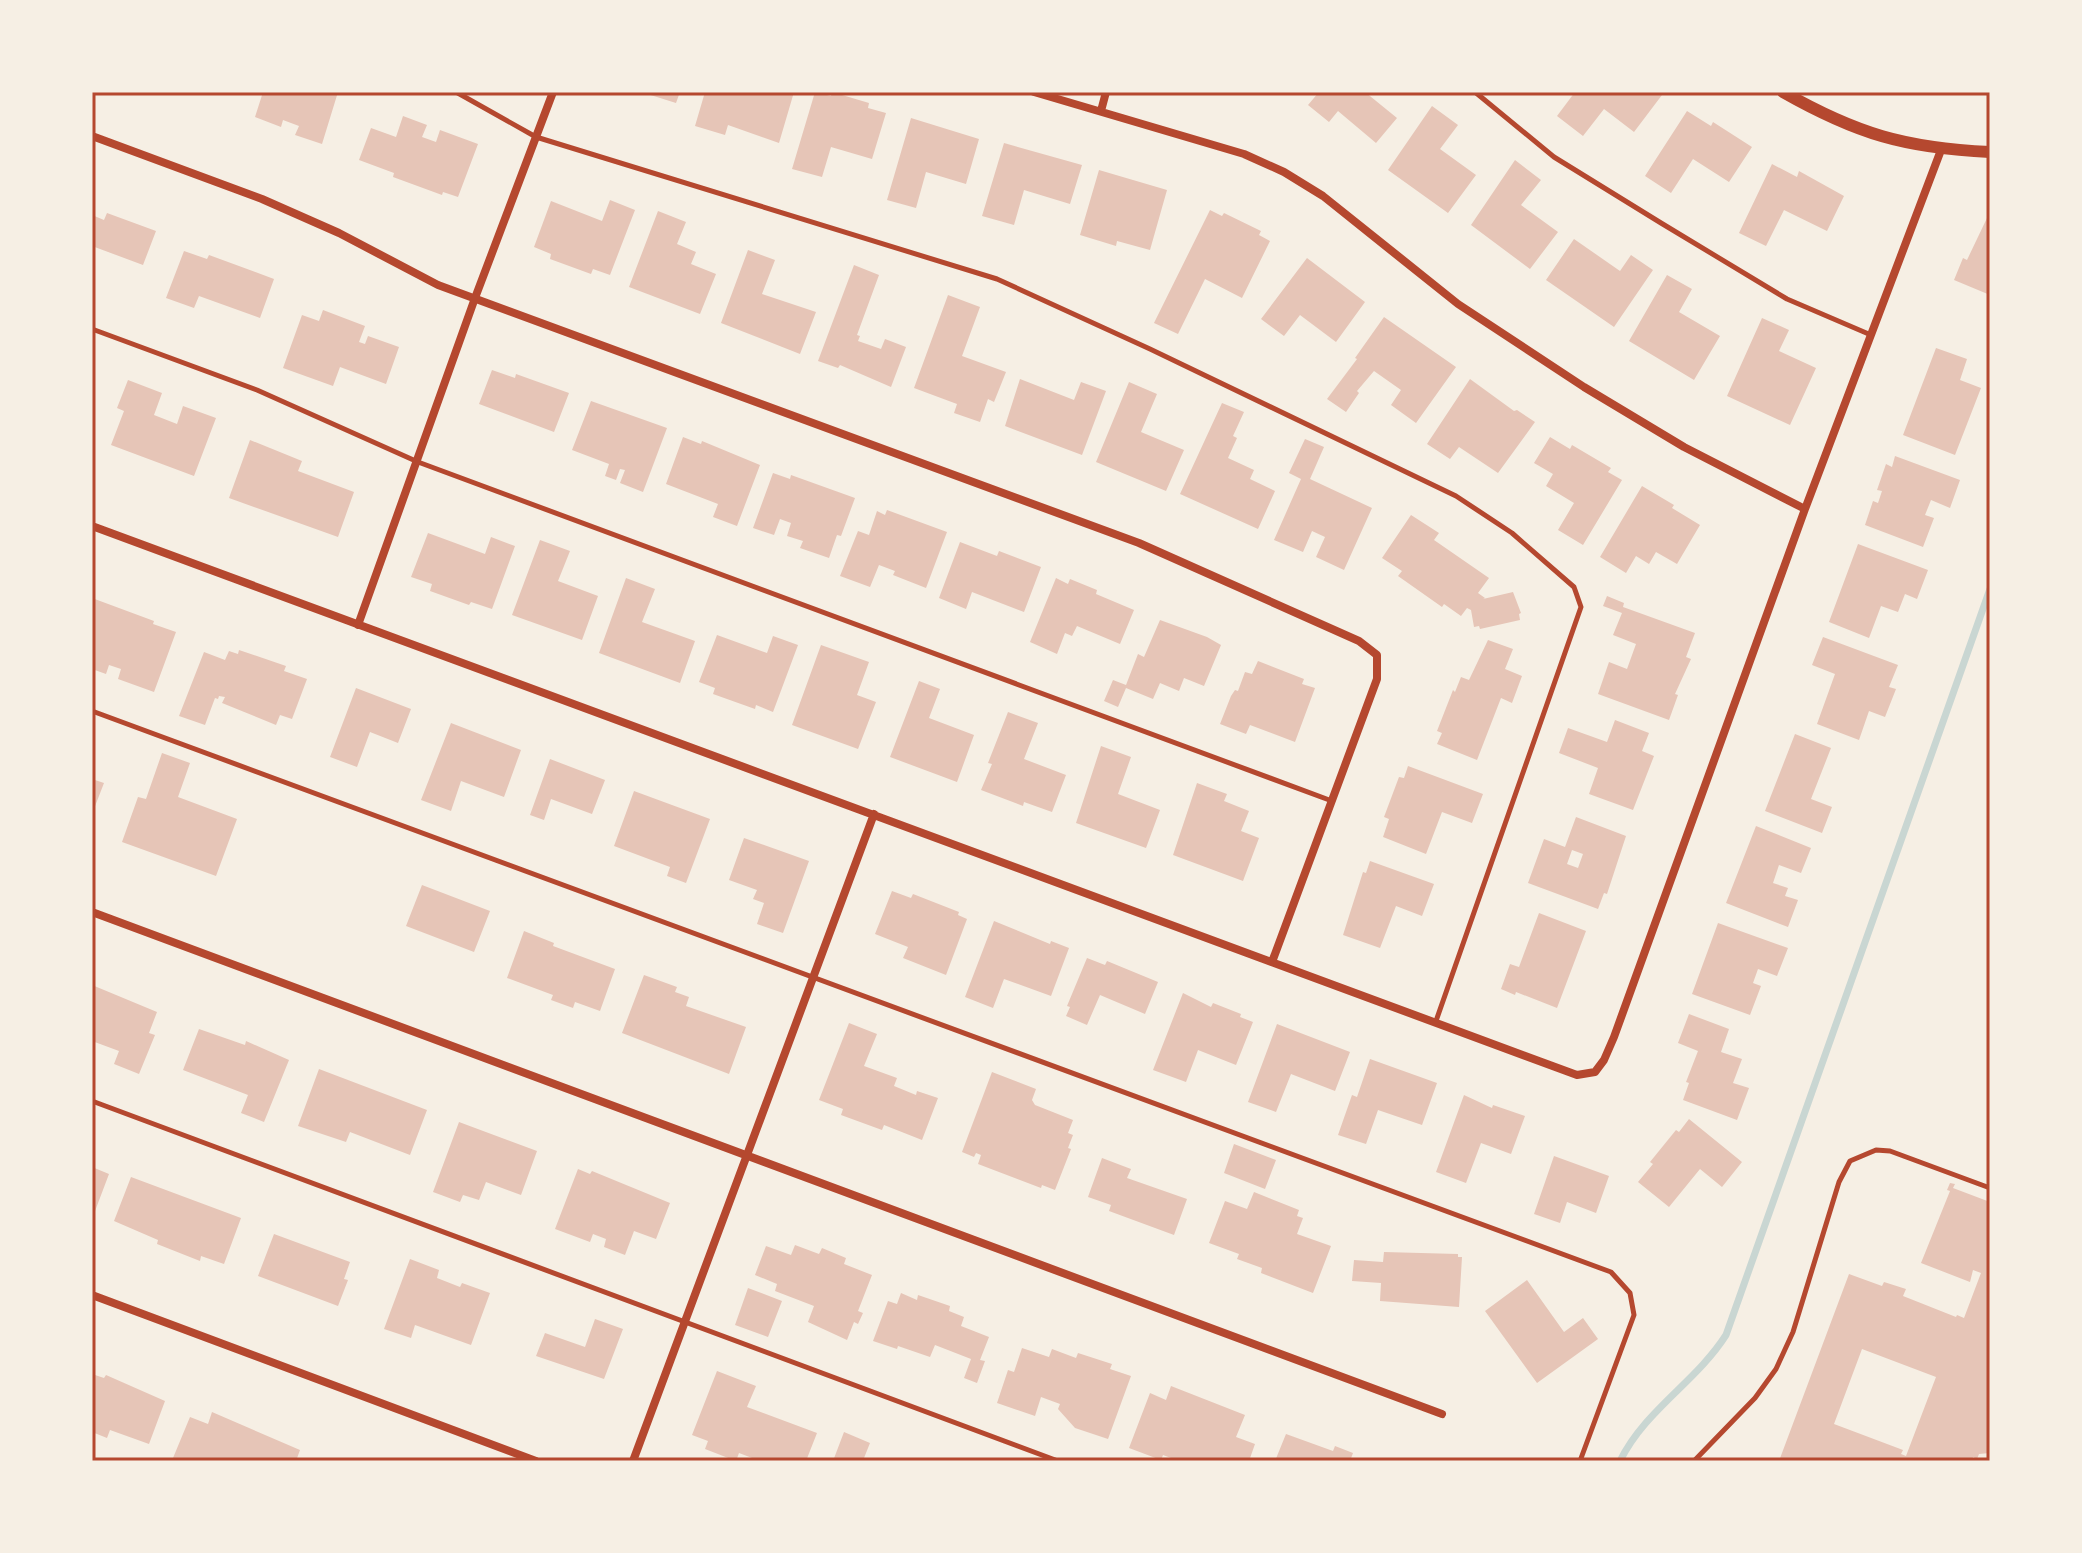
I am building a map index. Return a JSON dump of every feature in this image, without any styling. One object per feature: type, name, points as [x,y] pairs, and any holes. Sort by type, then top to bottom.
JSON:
[{"type":"street","points":[[358,625],[475,298],[553,92]]},
{"type":"street","points":[[1034,92],[1244,154],[1284,172],[1323,196],[1458,304],[1584,387],[1684,447],[1805,509]]},
{"type":"street","points":[[1101,111],[1106,92]]},
{"type":"street","points":[[1783,92],[1830,119],[1888,140],[1941,150],[1990,152]]},
{"type":"street","points":[[92,136],[262,199],[339,233],[438,285],[1139,543],[1359,641],[1377,655],[1377,679],[1272,962]]},
{"type":"street","points":[[92,526],[1577,1075],[1595,1072],[1604,1060],[1805,509],[1941,150]]},
{"type":"street","points":[[633,1461],[874,814]]},
{"type":"street","points":[[92,912],[1442,1414]]},
{"type":"street","points":[[92,1295],[536,1461]]},
{"type":"lane","points":[[456,92],[536,137],[997,279],[1456,496],[1512,533],[1574,587],[1581,607],[1436,1021]]},
{"type":"lane","points":[[1475,92],[1554,157],[1634,206],[1787,299],[1872,335]]},
{"type":"lane","points":[[92,329],[257,390],[418,462],[1333,801]]},
{"type":"lane","points":[[92,711],[1611,1272],[1630,1293],[1634,1315],[1580,1461]]},
{"type":"lane","points":[[92,1101],[1058,1461]]},
{"type":"lane","points":[[1694,1461],[1755,1398],[1776,1369],[1793,1332],[1839,1182],[1850,1161],[1868,1152],[1890,1151],[1990,1188]]},
{"type":"building","points":[[263,92],[338,92],[322,144],[295,135],[299,126],[283,120],[281,127],[255,117]]},
{"type":"building","points":[[641,92],[680,92],[676,103]]},
{"type":"building","points":[[705,92],[794,92],[779,143],[728,125],[725,135],[695,126]]},
{"type":"building","points":[[815,92],[831,96],[832,92],[869,103],[868,108],[886,113],[872,159],[831,147],[822,177],[792,169]]},
{"type":"building","points":[[1319,92],[1365,92],[1397,118],[1376,143],[1338,111],[1329,122],[1308,105]]},
{"type":"building","points":[[1575,92],[1658,92],[1662,95],[1634,132],[1604,109],[1583,136],[1557,116]]},
{"type":"building","points":[[1432,106],[1458,125],[1440,149],[1476,175],[1448,213],[1388,170]]},
{"type":"building","points":[[1687,111],[1711,126],[1713,122],[1752,147],[1729,182],[1693,159],[1671,193],[1645,176]]},
{"type":"building","points":[[403,116],[427,125],[422,137],[436,142],[440,130],[478,144],[458,197],[443,192],[442,195],[393,177],[394,173],[359,160],[371,128],[396,137]]},
{"type":"building","points":[[911,118],[979,139],[966,184],[926,172],[916,208],[887,200]]},
{"type":"building","points":[[1004,143],[1082,165],[1070,204],[1024,190],[1014,225],[982,216]]},
{"type":"building","points":[[1515,160],[1541,180],[1521,205],[1558,232],[1530,269],[1471,225]]},
{"type":"building","points":[[1772,164],[1797,177],[1799,171],[1844,196],[1827,231],[1784,210],[1766,246],[1739,233]]},
{"type":"building","points":[[1099,170],[1167,190],[1150,250],[1117,241],[1116,246],[1080,235]]},
{"type":"building","points":[[610,200],[635,210],[610,275],[593,269],[591,274],[550,259],[551,254],[534,247],[551,201],[602,221]]},
{"type":"building","points":[[1210,210],[1222,216],[1224,213],[1261,231],[1259,235],[1270,241],[1242,298],[1205,279],[1178,334],[1154,323]]},
{"type":"building","points":[[658,211],[686,222],[677,244],[696,252],[691,264],[716,274],[700,314],[629,287]]},
{"type":"building","points":[[107,213],[156,231],[143,265],[92,246],[92,215],[104,220]]},
{"type":"building","points":[[1987,218],[1990,219],[1990,295],[1954,280]]},
{"type":"building","points":[[1574,239],[1620,271],[1631,255],[1653,270],[1614,327],[1546,280]]},
{"type":"building","points":[[748,250],[775,260],[762,294],[816,312],[800,354],[721,323]]},
{"type":"building","points":[[184,251],[207,259],[209,255],[274,279],[260,318],[199,296],[194,308],[166,298]]},
{"type":"building","points":[[1307,258],[1365,302],[1336,342],[1300,315],[1284,336],[1261,319]]},
{"type":"building","points":[[854,265],[879,275],[857,335],[860,336],[858,341],[881,349],[885,339],[906,347],[891,387],[840,365],[838,368],[818,361]]},
{"type":"building","points":[[1667,275],[1692,289],[1679,312],[1720,336],[1694,380],[1629,341]]},
{"type":"building","points":[[948,295],[980,307],[962,356],[1006,372],[994,402],[988,399],[980,422],[954,413],[957,404],[914,388]]},
{"type":"building","points":[[323,310],[365,326],[359,342],[365,344],[368,336],[399,347],[386,384],[340,367],[333,386],[283,368],[302,315],[319,321]]},
{"type":"building","points":[[1384,317],[1456,367],[1416,423],[1391,405],[1401,390],[1374,371],[1357,391],[1359,393],[1346,412],[1327,399]]},
{"type":"building","points":[[1762,318],[1789,330],[1779,351],[1816,368],[1790,425],[1727,396]]},
{"type":"building","points":[[1936,348],[1967,359],[1960,380],[1981,388],[1955,455],[1903,435]]},
{"type":"building","points":[[492,370],[515,378],[516,374],[569,393],[554,432],[479,404]]},
{"type":"building","points":[[1020,379],[1074,400],[1081,382],[1106,391],[1082,455],[1005,426]]},
{"type":"building","points":[[1470,379],[1514,411],[1535,422],[1498,473],[1459,447],[1450,459],[1427,444]]},
{"type":"building","points":[[128,380],[162,393],[154,415],[177,424],[183,406],[216,418],[194,476],[111,445],[124,411],[117,408]]},
{"type":"building","points":[[1129,382],[1157,394],[1141,432],[1184,450],[1166,491],[1096,462]]},
{"type":"building","points":[[591,401],[667,428],[643,492],[620,483],[625,470],[620,469],[616,480],[605,476],[609,464],[572,450]]},
{"type":"building","points":[[1222,403],[1244,412],[1233,436],[1237,438],[1228,458],[1254,470],[1250,479],[1275,491],[1258,529],[1180,494]]},
{"type":"building","points":[[683,437],[701,444],[702,441],[760,465],[737,526],[713,517],[718,504],[666,484]]},
{"type":"building","points":[[1550,437],[1570,449],[1572,445],[1611,468],[1608,472],[1622,480],[1583,545],[1558,530],[1574,503],[1546,486],[1553,474],[1534,463]]},
{"type":"building","points":[[1305,439],[1324,447],[1310,479],[1372,508],[1344,570],[1316,557],[1325,537],[1312,531],[1303,552],[1274,540],[1301,479],[1289,473]]},
{"type":"building","points":[[250,440],[302,461],[298,471],[354,492],[338,537],[229,498]]},
{"type":"building","points":[[1895,456],[1960,480],[1950,508],[1931,500],[1925,515],[1934,518],[1923,547],[1865,525],[1873,501],[1878,503],[1882,491],[1877,490],[1886,464],[1892,467]]},
{"type":"building","points":[[773,473],[790,479],[791,475],[855,498],[829,558],[800,548],[803,541],[787,536],[791,523],[780,519],[774,535],[753,528]]},
{"type":"building","points":[[1642,486],[1700,525],[1677,564],[1656,552],[1649,564],[1636,556],[1626,573],[1600,557]]},
{"type":"building","points":[[887,510],[947,532],[926,588],[893,575],[895,571],[879,565],[870,587],[840,576],[858,531],[869,535],[877,511],[885,515]]},
{"type":"building","points":[[1411,515],[1439,533],[1434,540],[1489,578],[1478,593],[1483,599],[1513,592],[1521,613],[1520,620],[1480,629],[1479,626],[1474,627],[1471,610],[1467,608],[1461,616],[1444,604],[1442,607],[1398,576],[1402,571],[1382,558]]},
{"type":"building","points":[[428,533],[485,554],[491,537],[515,546],[492,609],[471,602],[469,605],[430,591],[432,584],[411,577]]},
{"type":"building","points":[[540,540],[570,551],[558,581],[598,596],[582,640],[512,615]]},
{"type":"building","points":[[960,542],[997,556],[999,551],[1041,567],[1024,612],[972,592],[966,609],[939,598]]},
{"type":"building","points":[[1858,544],[1928,570],[1917,599],[1905,594],[1898,612],[1881,606],[1869,638],[1829,622]]},
{"type":"building","points":[[626,578],[655,589],[642,622],[695,641],[680,683],[599,653]]},
{"type":"building","points":[[1056,578],[1068,584],[1070,579],[1097,590],[1096,594],[1134,610],[1120,644],[1077,626],[1072,636],[1065,633],[1057,654],[1030,642]]},
{"type":"building","points":[[1607,596],[1624,603],[1623,607],[1695,633],[1686,657],[1691,659],[1675,694],[1678,695],[1669,720],[1598,694],[1609,662],[1627,669],[1636,644],[1613,635],[1622,613],[1603,606]]},
{"type":"building","points":[[92,598],[176,632],[154,692],[118,679],[121,669],[109,665],[106,674],[92,669]]},
{"type":"building","points":[[1160,620],[1221,645],[1204,686],[1184,678],[1179,691],[1160,683],[1153,699],[1126,688],[1118,707],[1104,701],[1113,680],[1126,685],[1138,654],[1144,657]]},
{"type":"building","points":[[717,635],[767,653],[773,636],[798,645],[773,712],[713,694],[715,688],[699,682]]},
{"type":"building","points":[[1823,637],[1898,665],[1889,687],[1896,689],[1885,717],[1869,711],[1859,740],[1817,724],[1835,674],[1812,665]]},
{"type":"building","points":[[1488,640],[1513,649],[1505,669],[1522,676],[1512,703],[1501,698],[1477,760],[1437,744],[1442,733],[1437,731],[1453,690],[1455,692],[1461,677],[1469,680]]},
{"type":"building","points":[[821,645],[869,662],[857,695],[876,702],[858,749],[792,725]]},
{"type":"building","points":[[239,650],[286,666],[284,671],[307,679],[292,719],[280,715],[276,725],[222,703],[225,697],[219,696],[215,698],[205,725],[179,716],[204,652],[225,660],[229,651],[238,654]]},
{"type":"building","points":[[1258,661],[1304,679],[1302,684],[1315,688],[1295,742],[1250,725],[1246,734],[1220,724],[1245,672],[1252,674]]},
{"type":"building","points":[[919,681],[940,689],[929,718],[974,735],[957,782],[890,757]]},
{"type":"building","points":[[356,688],[411,709],[398,743],[370,732],[357,767],[330,757]]},
{"type":"building","points":[[1008,712],[1038,723],[1024,759],[1066,775],[1052,812],[1024,802],[1023,806],[981,790]]},
{"type":"building","points":[[1615,720],[1649,733],[1642,751],[1654,756],[1633,810],[1589,794],[1598,768],[1559,753],[1568,728],[1607,742]]},
{"type":"building","points":[[451,723],[521,750],[504,797],[461,781],[451,811],[421,800]]},
{"type":"building","points":[[1795,734],[1831,748],[1811,799],[1832,807],[1822,833],[1765,811]]},
{"type":"building","points":[[1101,746],[1131,757],[1118,794],[1160,810],[1146,848],[1076,823]]},
{"type":"building","points":[[162,753],[190,763],[178,797],[237,819],[216,876],[122,842],[138,797],[146,799]]},
{"type":"building","points":[[550,759],[605,780],[592,814],[551,799],[544,820],[530,815]]},
{"type":"building","points":[[1408,766],[1483,794],[1472,823],[1442,812],[1426,854],[1383,837],[1389,819],[1384,817],[1399,777],[1404,778]]},
{"type":"building","points":[[92,779],[104,783],[92,814]]},
{"type":"building","points":[[1197,783],[1227,794],[1224,801],[1249,811],[1241,831],[1259,838],[1243,881],[1173,855]]},
{"type":"building","points":[[634,791],[710,819],[686,883],[667,876],[670,867],[614,846]]},
{"type":"building","points":[[1576,817],[1626,836],[1607,894],[1604,893],[1598,909],[1528,883],[1544,839],[1565,847]],"holes":[[[1572,850],[1583,854],[1578,868],[1567,864]]]},
{"type":"building","points":[[1756,826],[1811,848],[1801,873],[1779,865],[1773,883],[1788,888],[1785,896],[1798,900],[1788,927],[1726,903]]},
{"type":"building","points":[[744,838],[809,861],[783,933],[757,924],[764,903],[753,899],[757,890],[729,880]]},
{"type":"building","points":[[1370,861],[1434,884],[1422,916],[1396,906],[1380,948],[1343,935],[1363,872],[1366,873]]},
{"type":"building","points":[[422,885],[490,911],[474,952],[406,926]]},
{"type":"building","points":[[892,891],[911,898],[913,894],[959,912],[958,915],[967,919],[946,975],[903,958],[908,947],[875,934]]},
{"type":"building","points":[[1539,913],[1586,931],[1557,1008],[1501,989],[1510,964],[1519,967]]},
{"type":"building","points":[[994,921],[1050,944],[1051,941],[1069,948],[1051,996],[1004,979],[993,1008],[965,997]]},
{"type":"building","points":[[1718,923],[1788,948],[1777,976],[1758,969],[1753,983],[1761,986],[1750,1015],[1692,994]]},
{"type":"building","points":[[524,931],[554,943],[553,946],[615,969],[600,1011],[575,1002],[573,1008],[551,1000],[553,995],[507,978]]},
{"type":"building","points":[[1087,958],[1105,965],[1107,961],[1158,982],[1145,1014],[1100,995],[1087,1025],[1066,1016],[1070,1007],[1067,1006]]},
{"type":"building","points":[[644,975],[677,987],[675,992],[689,997],[686,1006],[746,1027],[729,1074],[622,1033]]},
{"type":"building","points":[[92,985],[157,1012],[149,1033],[155,1035],[139,1074],[114,1064],[119,1051],[92,1041]]},
{"type":"building","points":[[1183,993],[1211,1007],[1213,1003],[1241,1014],[1240,1017],[1253,1022],[1236,1065],[1198,1050],[1186,1082],[1153,1070]]},
{"type":"building","points":[[1689,1014],[1729,1029],[1721,1052],[1742,1059],[1733,1083],[1749,1088],[1737,1120],[1683,1100],[1689,1083],[1686,1082],[1698,1051],[1678,1043]]},
{"type":"building","points":[[849,1023],[877,1034],[864,1066],[897,1078],[894,1086],[916,1095],[917,1091],[938,1098],[922,1140],[884,1125],[882,1130],[841,1115],[843,1109],[819,1100]]},
{"type":"building","points":[[1277,1024],[1350,1052],[1335,1091],[1291,1074],[1276,1112],[1248,1102]]},
{"type":"building","points":[[199,1029],[245,1045],[246,1041],[289,1060],[264,1122],[241,1113],[248,1095],[183,1070]]},
{"type":"building","points":[[1370,1059],[1437,1083],[1422,1125],[1378,1110],[1366,1144],[1338,1135],[1352,1095],[1357,1097]]},
{"type":"building","points":[[319,1069],[427,1110],[410,1155],[350,1132],[346,1142],[298,1126]]},
{"type":"building","points":[[992,1072],[1036,1089],[1032,1100],[1035,1105],[1073,1120],[1068,1133],[1073,1135],[1068,1148],[1071,1149],[1055,1190],[1042,1185],[1041,1188],[978,1164],[981,1155],[976,1153],[974,1157],[962,1152]]},
{"type":"building","points":[[1464,1095],[1492,1108],[1493,1105],[1525,1116],[1511,1154],[1481,1143],[1466,1183],[1436,1172]]},
{"type":"building","points":[[1689,1119],[1742,1162],[1722,1187],[1700,1169],[1669,1207],[1638,1182],[1653,1164],[1650,1162]]},
{"type":"building","points":[[459,1122],[537,1151],[521,1195],[486,1182],[479,1200],[463,1195],[460,1202],[433,1192]]},
{"type":"building","points":[[1234,1144],[1276,1160],[1265,1189],[1224,1173]]},
{"type":"building","points":[[1554,1156],[1609,1176],[1596,1213],[1567,1202],[1560,1223],[1534,1214]]},
{"type":"building","points":[[1102,1158],[1131,1169],[1127,1178],[1187,1199],[1174,1235],[1109,1211],[1111,1205],[1088,1197]]},
{"type":"building","points":[[92,1167],[109,1174],[92,1219]]},
{"type":"building","points":[[578,1169],[590,1174],[592,1171],[670,1203],[656,1239],[634,1231],[625,1255],[604,1247],[606,1239],[593,1234],[590,1242],[555,1229]]},
{"type":"building","points":[[131,1177],[241,1218],[224,1264],[201,1256],[200,1261],[157,1244],[158,1240],[114,1221]]},
{"type":"building","points":[[1950,1183],[1955,1184],[1953,1188],[1990,1202],[1990,1453],[1979,1454],[1972,1461],[1779,1461],[1849,1274],[1882,1286],[1884,1282],[1906,1289],[1903,1296],[1964,1318],[1981,1273],[1973,1270],[1970,1282],[1921,1263],[1950,1191],[1947,1190]],"holes":[[[1862,1349],[1936,1377],[1906,1456],[1901,1454],[1903,1450],[1834,1424]]]},
{"type":"building","points":[[1254,1192],[1299,1210],[1297,1216],[1303,1218],[1297,1234],[1331,1246],[1313,1293],[1261,1273],[1262,1268],[1237,1259],[1239,1254],[1209,1243],[1225,1201],[1247,1209]]},
{"type":"building","points":[[274,1234],[350,1262],[344,1279],[348,1280],[338,1306],[258,1276]]},
{"type":"building","points":[[795,1245],[819,1254],[822,1248],[846,1258],[844,1264],[872,1275],[858,1311],[863,1313],[858,1324],[854,1322],[847,1340],[808,1322],[814,1306],[775,1291],[777,1284],[755,1275],[766,1246],[791,1255]]},
{"type":"building","points":[[1384,1252],[1458,1254],[1462,1257],[1459,1307],[1380,1301],[1381,1283],[1352,1281],[1354,1260],[1383,1262]]},
{"type":"building","points":[[410,1259],[439,1270],[437,1278],[490,1293],[471,1345],[415,1325],[411,1338],[384,1329]]},
{"type":"building","points":[[1527,1280],[1564,1332],[1583,1318],[1598,1339],[1537,1383],[1485,1311]]},
{"type":"building","points":[[748,1288],[782,1301],[768,1337],[735,1325]]},
{"type":"building","points":[[901,1293],[917,1300],[918,1295],[950,1306],[949,1311],[964,1317],[961,1326],[989,1337],[980,1360],[985,1361],[977,1383],[964,1378],[971,1359],[935,1345],[930,1357],[873,1341],[888,1301],[897,1304]]},
{"type":"building","points":[[595,1319],[623,1329],[604,1379],[536,1356],[545,1333],[585,1347]]},
{"type":"building","points":[[1022,1348],[1049,1357],[1052,1349],[1076,1358],[1078,1353],[1112,1364],[1110,1369],[1131,1376],[1108,1439],[1075,1428],[1058,1409],[1060,1404],[1041,1397],[1035,1416],[997,1403],[1008,1370],[1014,1372]]},
{"type":"building","points":[[717,1371],[756,1386],[747,1407],[817,1433],[806,1461],[760,1461],[739,1453],[736,1461],[705,1449],[708,1441],[692,1435]]},
{"type":"building","points":[[92,1374],[104,1378],[106,1375],[165,1401],[149,1444],[110,1430],[107,1438],[92,1432]]},
{"type":"building","points":[[1171,1386],[1245,1415],[1236,1437],[1255,1444],[1249,1461],[1179,1461],[1163,1455],[1161,1460],[1129,1448],[1150,1393],[1166,1400]]},
{"type":"building","points":[[212,1412],[300,1450],[296,1461],[180,1461],[173,1458],[190,1417],[208,1424]]},
{"type":"building","points":[[844,1432],[870,1443],[864,1458],[872,1461],[833,1461]]},
{"type":"building","points":[[1286,1434],[1333,1451],[1335,1446],[1353,1453],[1350,1461],[1275,1461]]},
{"type":"waterway","points":[[1620,1461],[1643,1426],[1714,1352],[1726,1335],[1990,589]]}]
